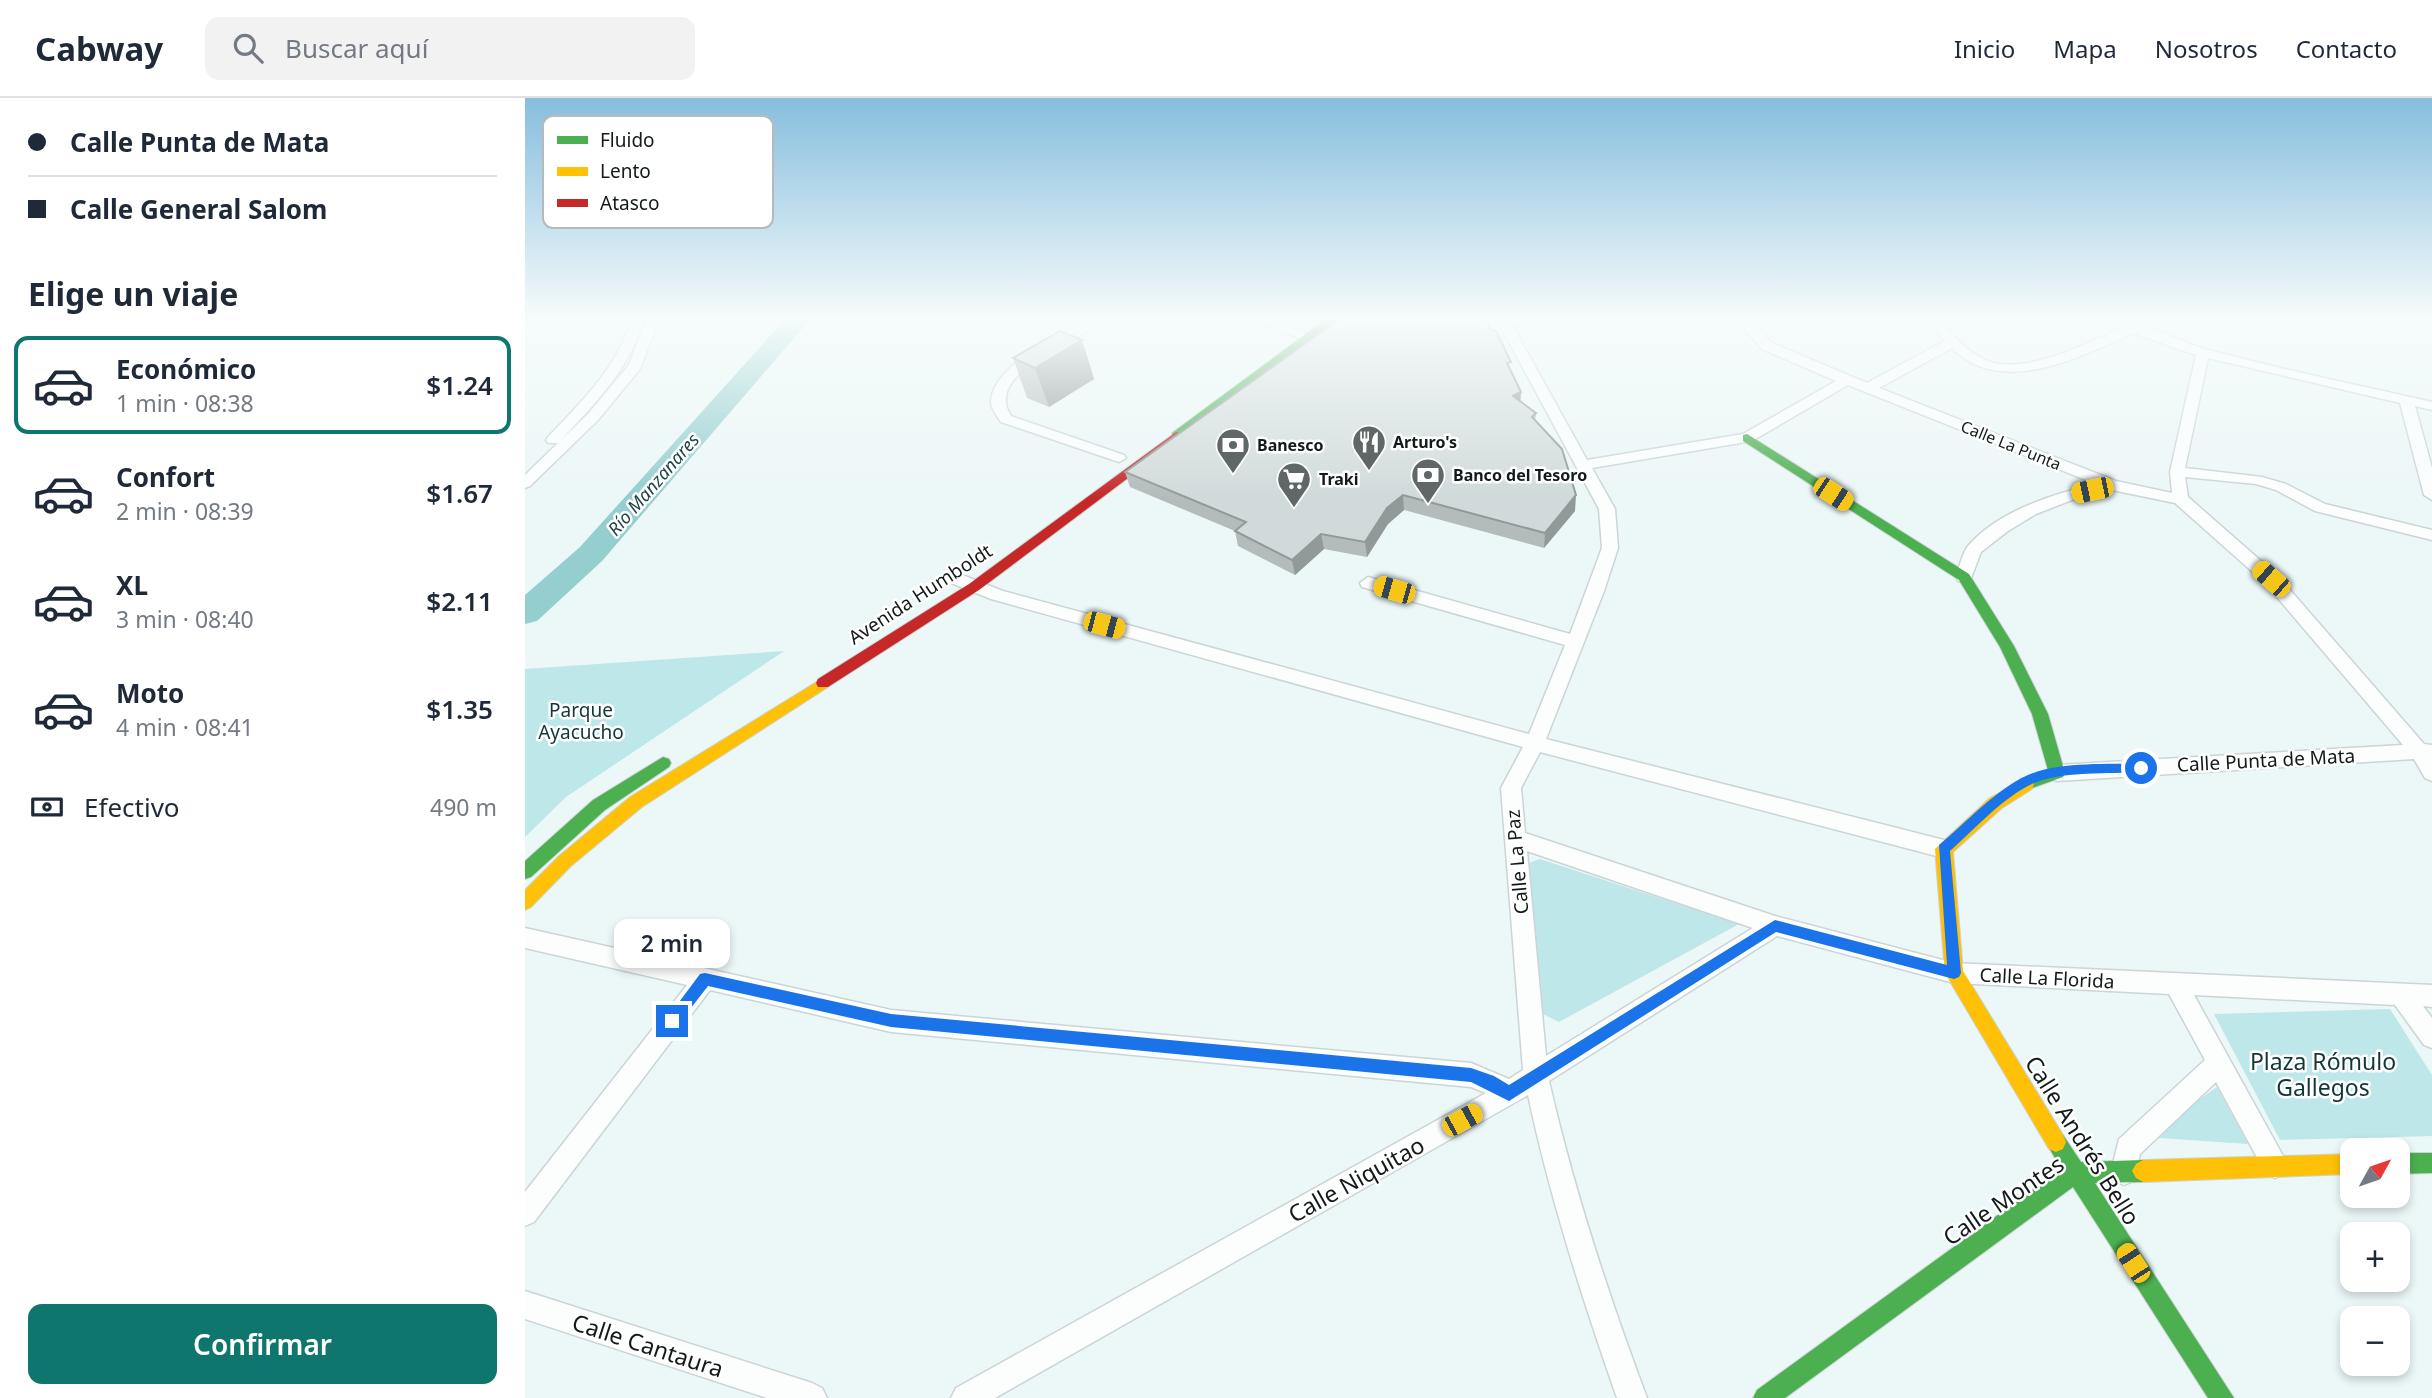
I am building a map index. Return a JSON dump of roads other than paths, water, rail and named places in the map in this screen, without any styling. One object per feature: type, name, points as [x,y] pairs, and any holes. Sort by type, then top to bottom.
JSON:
[{"type":"main road","name":"Avenida Humboldt","points":[[1098,474],[1240,377]]},
{"type":"main road","name":"Avenida Humboldt","points":[[525,902],[565,861],[636,802],[780,710],[1245,377]]},
{"type":"main road","points":[[1747,438],[1964,577],[2007,646],[2040,714],[2057,773],[2033,778],[2015,788],[1944,849],[1954,973]]},
{"type":"main road","name":"Avenida Humboldt","points":[[891,621],[966,579]]},
{"type":"main road","points":[[763,700],[780,710]]},
{"type":"main road","points":[[525,872],[599,804],[671,758]]},
{"type":"main road","name":"Calle Andrés Bello","points":[[1954,973],[2074,1173],[2222,1398]]},
{"type":"main road","points":[[2410,1164],[2432,1163]]},
{"type":"main road","name":"Calle Montes","points":[[1765,1398],[2074,1173],[2340,1164]]},
{"type":"street","points":[[525,470],[612,377]]},
{"type":"street","points":[[525,483],[593,417],[626,377]]},
{"type":"street","points":[[1009,377],[1001,389],[998,404],[1006,419],[1119,458]]},
{"type":"street","name":"Calle La Paz","points":[[1534,377],[1607,509],[1610,548],[1535,743],[1511,788],[1536,1076],[1553,1154],[1595,1295],[1632,1398]]},
{"type":"street","name":"Calle La Punta","points":[[1839,377],[2112,485],[2180,499]]},
{"type":"street","points":[[1870,387],[1889,377]]},
{"type":"street","points":[[2198,377],[2177,472],[2180,499],[2271,579],[2425,751],[2432,774]]},
{"type":"street","points":[[2305,377],[2432,406]]},
{"type":"street","points":[[1583,465],[1747,438],[1847,380]]},
{"type":"street","points":[[2406,400],[2432,495]]},
{"type":"street","points":[[2177,472],[2257,480],[2281,486],[2320,508],[2432,535]]},
{"type":"street","points":[[1964,577],[1974,550],[2001,527],[2030,511],[2072,494],[2112,485]]},
{"type":"street","points":[[966,579],[1535,743],[1944,849]]},
{"type":"street","points":[[1368,583],[1575,642]]},
{"type":"street","name":"Calle Punta de Mata","points":[[2057,773],[2425,751]]},
{"type":"street","name":"Calle La Florida","points":[[1514,838],[1775,926],[1954,973],[2177,986],[2432,996]]},
{"type":"street","name":"Calle Niquitao","points":[[966,1398],[1509,1093],[1775,926]]},
{"type":"street","points":[[525,938],[891,1021],[1471,1075],[1489,1081],[1509,1093]]},
{"type":"street","points":[[525,1213],[705,979]]},
{"type":"street","points":[[2177,986],[2275,1165]]},
{"type":"street","points":[[2401,995],[2432,1037]]},
{"type":"street","points":[[2124,1172],[2128,1148],[2219,1063]]},
{"type":"street","name":"Calle Cantaura","points":[[525,1305],[811,1398]]},
{"type":"waterway","name":"Río Manzanares","points":[[525,613],[591,554],[747,377]]},
{"type":"place","name":"Arturo's","points":[[1369,472]]},
{"type":"place","name":"Banesco","points":[[1233,475]]},
{"type":"place","name":"Banco del Tesoro","points":[[1428,505]]},
{"type":"place","name":"Traki","points":[[1294,509]]},
{"type":"park label","name":"Parque Ayacucho","points":[[581,721]]},
{"type":"park label","name":"Plaza Rómulo Gallegos","points":[[2323,1074]]}]
